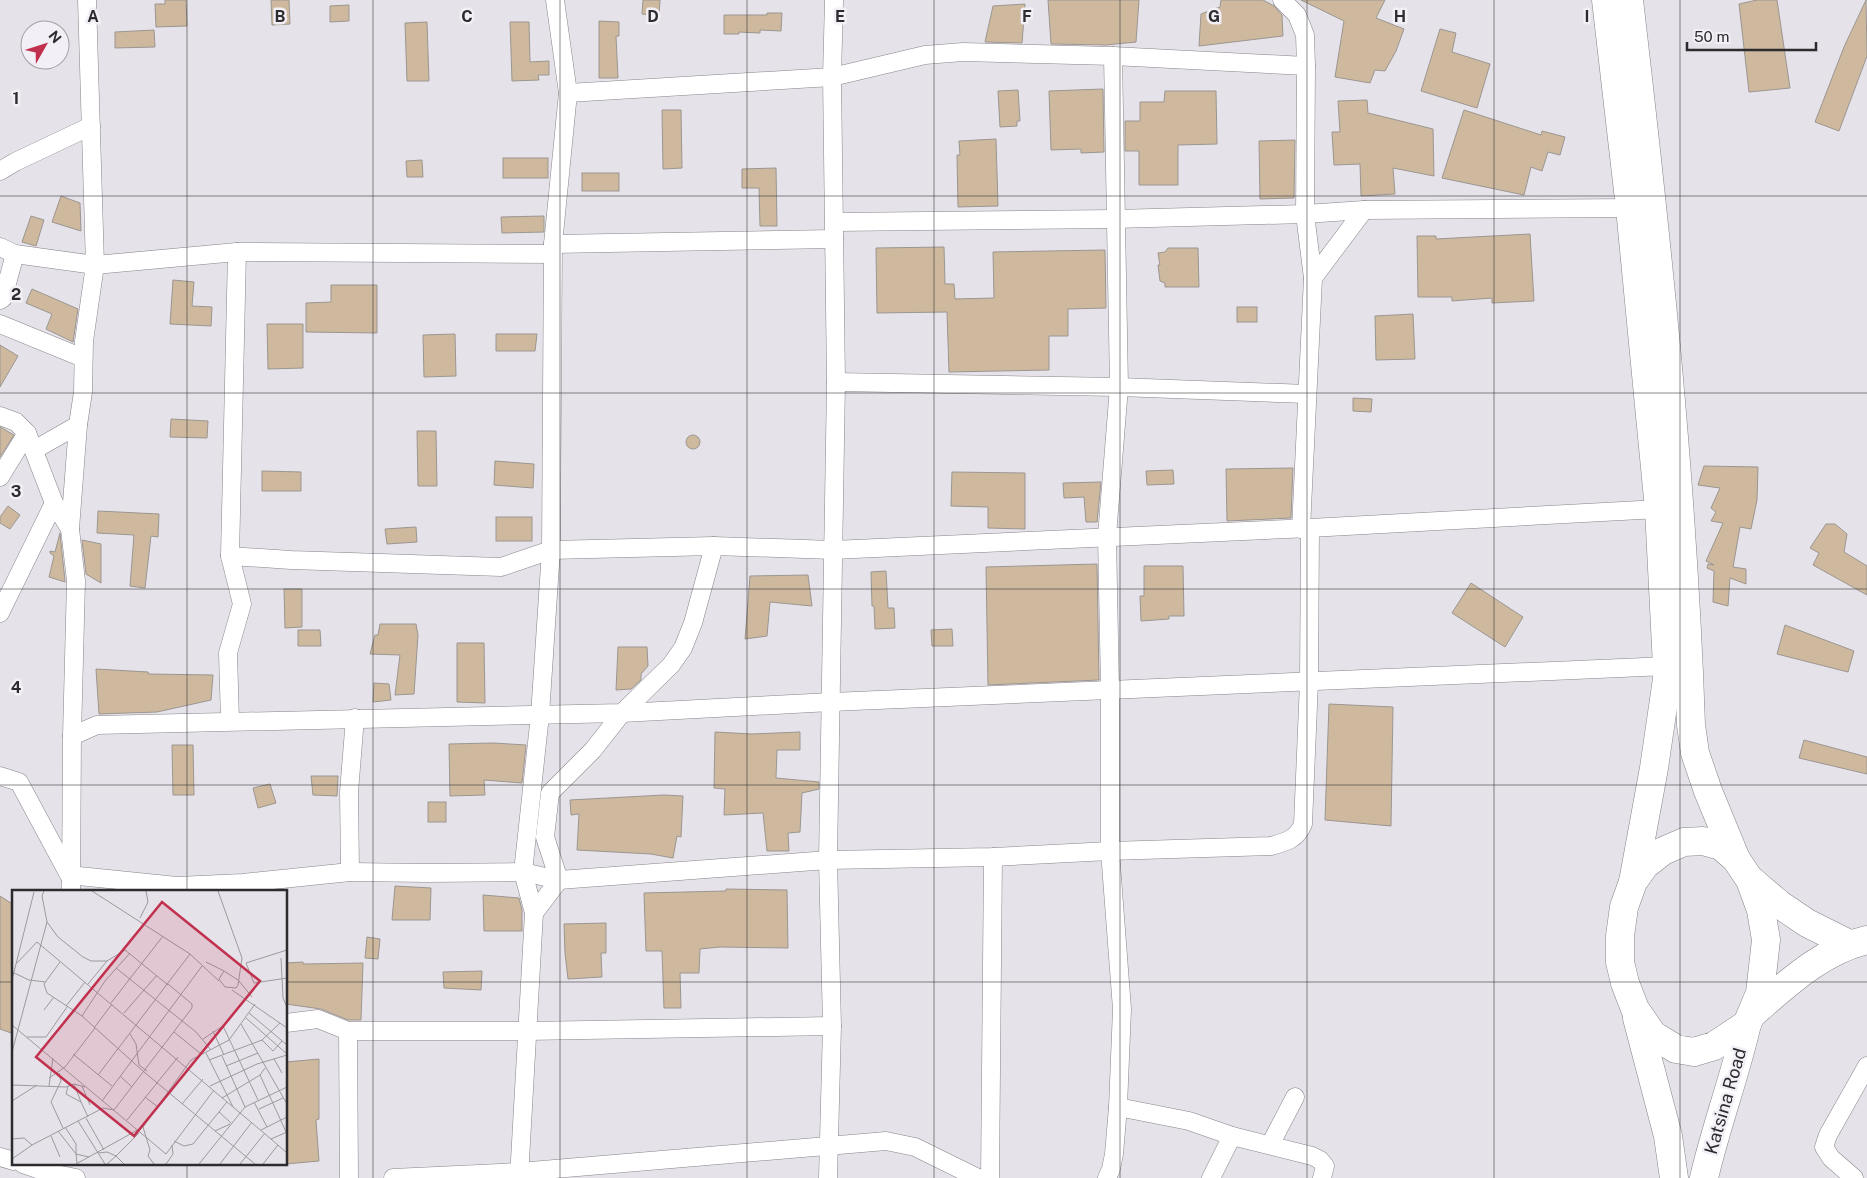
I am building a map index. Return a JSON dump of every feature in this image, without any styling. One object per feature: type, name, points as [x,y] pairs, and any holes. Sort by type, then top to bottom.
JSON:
[{"type":"highway","points":[[1606,0],[1630,208],[1659,509],[1668,679],[1633,882],[1624,907],[1620,936],[1620,962],[1625,983],[1635,1009],[1668,1136],[1674,1178]]},
{"type":"highway","name":"Katsina Road","points":[[1628,0],[1652,206],[1680,507],[1695,753],[1708,791],[1761,910],[1766,940],[1760,993],[1722,1108],[1704,1178]]},
{"type":"highway","points":[[1633,882],[1646,865],[1663,851],[1684,842],[1703,841],[1721,846],[1779,904],[1807,923],[1858,942]]},
{"type":"highway","points":[[1635,1009],[1653,1035],[1676,1049],[1694,1052],[1714,1046],[1750,1019],[1802,972],[1858,942]]},
{"type":"street","points":[[70,883],[76,581],[70,528],[78,425],[83,392],[82,358],[95,265],[87,0]]},
{"type":"street","points":[[519,1175],[534,913],[523,872],[540,715],[551,550],[552,249],[568,93],[555,0]]},
{"type":"street","points":[[828,1178],[832,1026],[828,860],[836,382],[832,77],[834,0]]},
{"type":"street","points":[[70,883],[177,886],[242,883],[350,872],[523,872],[559,880],[828,860],[993,858],[1110,851],[1271,846],[1288,842],[1299,834],[1303,824],[1309,682],[1305,528],[1307,394],[1313,278],[1305,214],[1305,35],[1297,15],[1282,0]]},
{"type":"street","points":[[568,93],[832,77],[925,55],[963,52],[1113,56],[1306,66]]},
{"type":"street","points":[[1107,1178],[1114,1154],[1122,1009],[1110,851],[1110,690],[1107,536],[1118,387],[1113,56]]},
{"type":"street","points":[[0,171],[91,126]]},
{"type":"street","points":[[0,300],[3,298],[8,251],[95,265],[237,252],[552,249],[835,231],[1115,219],[1305,214],[1364,210],[1630,208]]},
{"type":"street","points":[[1313,278],[1364,210]]},
{"type":"street","points":[[230,721],[228,653],[242,604],[230,556],[237,252]]},
{"type":"street","points":[[0,324],[82,358]]},
{"type":"street","points":[[836,382],[1118,387],[1307,394]]},
{"type":"street","points":[[0,416],[16,422],[27,433],[54,503],[70,528]]},
{"type":"street","points":[[34,450],[78,425]]},
{"type":"street","points":[[0,477],[27,433]]},
{"type":"street","points":[[0,613],[54,503]]},
{"type":"street","points":[[230,556],[291,560],[501,567],[551,550],[714,546],[833,550],[1659,509]]},
{"type":"street","points":[[559,880],[545,837],[550,792],[593,750],[622,713],[671,665],[683,648],[693,623],[714,546]]},
{"type":"street","points":[[72,736],[97,725],[622,713],[831,702],[1667,666]]},
{"type":"street","points":[[72,711],[97,725]]},
{"type":"street","points":[[350,872],[350,792],[355,718]]},
{"type":"street","points":[[0,776],[19,782],[70,883]]},
{"type":"street","points":[[990,1178],[993,858]]},
{"type":"street","points":[[534,913],[559,880]]},
{"type":"street","points":[[288,1023],[318,1019],[348,1031],[527,1031],[832,1026]]},
{"type":"street","points":[[348,1031],[349,1178]]},
{"type":"street","points":[[1854,1178],[1831,1158],[1824,1147],[1828,1135],[1867,1066]]},
{"type":"street","points":[[1270,1145],[1295,1097]]},
{"type":"street","points":[[1118,1107],[1189,1121],[1232,1136],[1320,1160],[1325,1166],[1322,1178]]},
{"type":"street","points":[[1211,1178],[1232,1136]]},
{"type":"street","points":[[392,1178],[519,1175],[886,1141],[915,1147],[978,1178]]},
{"type":"street","points":[[29,1166],[76,1178]]},
{"type":"building","points":[[165,0],[186,0],[187,26],[156,27],[155,4],[165,4]]},
{"type":"building","points":[[271,0],[289,0],[290,24],[272,25]]},
{"type":"building","points":[[643,0],[660,0],[659,16],[642,14]]},
{"type":"building","points":[[1048,0],[1139,0],[1136,42],[1106,45],[1051,44]]},
{"type":"building","points":[[1221,0],[1263,0],[1274,6],[1282,15],[1283,36],[1199,46],[1201,14],[1220,7]]},
{"type":"building","points":[[1301,0],[1385,0],[1376,18],[1404,29],[1396,51],[1385,71],[1375,70],[1370,83],[1335,77],[1344,21]]},
{"type":"building","points":[[1757,0],[1777,0],[1790,88],[1749,92],[1739,4]]},
{"type":"building","points":[[1866,0],[1867,56],[1839,131],[1815,122],[1844,47]]},
{"type":"building","points":[[1025,4],[1022,43],[985,42],[993,6]]},
{"type":"building","points":[[349,5],[349,21],[330,22],[330,6]]},
{"type":"building","points":[[767,13],[782,13],[781,31],[760,30],[760,33],[739,32],[739,34],[724,34],[724,15],[767,15]]},
{"type":"building","points":[[599,21],[619,22],[619,36],[616,36],[618,78],[599,78]]},
{"type":"building","points":[[427,22],[429,81],[407,81],[405,23]]},
{"type":"building","points":[[510,22],[529,22],[530,62],[549,61],[549,75],[538,75],[539,80],[512,81]]},
{"type":"building","points":[[1440,29],[1456,33],[1452,52],[1490,64],[1477,108],[1421,91]]},
{"type":"building","points":[[154,30],[155,47],[115,48],[115,32]]},
{"type":"building","points":[[1103,89],[1104,152],[1081,153],[1081,149],[1051,150],[1049,91]]},
{"type":"building","points":[[1018,90],[1020,121],[1017,121],[1017,126],[1000,127],[998,91]]},
{"type":"building","points":[[1165,91],[1216,91],[1217,144],[1178,145],[1178,185],[1139,185],[1139,151],[1125,151],[1125,121],[1140,121],[1140,102],[1164,102]]},
{"type":"building","points":[[1367,100],[1368,113],[1433,129],[1434,176],[1393,168],[1395,194],[1361,196],[1360,164],[1334,165],[1332,132],[1340,132],[1338,101]]},
{"type":"building","points":[[662,110],[681,110],[682,168],[663,169]]},
{"type":"building","points":[[1464,110],[1541,135],[1542,131],[1565,137],[1560,155],[1548,152],[1542,171],[1531,167],[1524,195],[1442,178]]},
{"type":"building","points":[[996,139],[998,206],[958,207],[957,155],[960,155],[959,141]]},
{"type":"building","points":[[1295,140],[1294,198],[1260,199],[1259,141]]},
{"type":"building","points":[[503,158],[548,158],[548,178],[503,178]]},
{"type":"building","points":[[422,160],[423,177],[407,177],[406,161]]},
{"type":"building","points":[[776,168],[777,226],[760,226],[759,188],[742,188],[742,169]]},
{"type":"building","points":[[582,173],[619,173],[619,191],[582,191]]},
{"type":"building","points":[[61,196],[80,203],[81,231],[52,222]]},
{"type":"building","points":[[31,216],[44,220],[36,246],[22,242]]},
{"type":"building","points":[[544,216],[544,232],[502,233],[501,217]]},
{"type":"building","points":[[1530,234],[1534,301],[1492,303],[1492,298],[1452,301],[1452,297],[1418,297],[1417,236],[1436,236],[1436,239]]},
{"type":"building","points":[[944,247],[945,284],[954,284],[955,299],[994,298],[993,252],[1105,250],[1106,308],[1068,309],[1068,336],[1049,336],[1049,370],[949,372],[947,312],[877,313],[876,248]]},
{"type":"building","points":[[1168,248],[1198,248],[1199,287],[1165,287],[1165,283],[1160,281],[1158,253],[1165,252]]},
{"type":"building","points":[[173,280],[194,282],[192,306],[212,307],[211,326],[170,324]]},
{"type":"building","points":[[331,285],[377,285],[377,333],[306,332],[306,303],[331,302]]},
{"type":"building","points":[[32,289],[78,309],[73,342],[46,329],[52,314],[26,303]]},
{"type":"building","points":[[1237,307],[1257,307],[1257,322],[1237,322]]},
{"type":"building","points":[[1413,314],[1415,359],[1376,360],[1375,316]]},
{"type":"building","points":[[267,324],[303,324],[303,368],[268,369]]},
{"type":"building","points":[[455,334],[456,376],[424,377],[423,335]]},
{"type":"building","points":[[496,334],[537,334],[535,351],[496,351]]},
{"type":"building","points":[[0,345],[18,356],[0,387]]},
{"type":"building","points":[[1353,398],[1372,399],[1371,412],[1353,411]]},
{"type":"building","points":[[171,419],[208,421],[207,438],[170,437]]},
{"type":"building","points":[[0,427],[14,435],[0,457]]},
{"type":"building","points":[[417,431],[436,431],[437,486],[418,486]]},
{"type":"building","points":[[690,435],[696,435],[700,442],[696,449],[690,449],[686,445],[686,439]]},
{"type":"building","points":[[495,461],[534,464],[533,488],[494,485]]},
{"type":"building","points":[[1704,466],[1758,467],[1757,500],[1751,529],[1740,527],[1733,567],[1746,569],[1746,584],[1730,578],[1728,606],[1713,602],[1714,571],[1707,568],[1708,564],[1714,565],[1706,561],[1723,523],[1711,521],[1716,512],[1711,508],[1720,488],[1698,485]]},
{"type":"building","points":[[1293,468],[1291,518],[1227,521],[1226,469]]},
{"type":"building","points":[[1173,470],[1174,484],[1147,485],[1146,471]]},
{"type":"building","points":[[262,471],[301,472],[301,491],[262,491]]},
{"type":"building","points":[[952,472],[1025,473],[1025,529],[988,528],[988,507],[951,506]]},
{"type":"building","points":[[1101,482],[1097,522],[1086,522],[1084,497],[1064,498],[1063,483]]},
{"type":"building","points":[[8,506],[20,515],[10,529],[0,523],[0,517]]},
{"type":"building","points":[[98,511],[159,514],[158,537],[151,536],[145,588],[130,586],[134,535],[97,533]]},
{"type":"building","points":[[496,517],[532,517],[532,541],[496,541]]},
{"type":"building","points":[[1826,524],[1835,524],[1847,534],[1844,552],[1867,566],[1867,595],[1813,565],[1819,553],[1810,548]]},
{"type":"building","points":[[416,527],[417,542],[387,544],[385,529]]},
{"type":"building","points":[[60,533],[65,582],[49,577],[54,556],[50,551],[55,552]]},
{"type":"building","points":[[82,540],[101,544],[101,583],[86,574]]},
{"type":"building","points":[[1097,564],[1099,680],[988,685],[986,567]]},
{"type":"building","points":[[1144,566],[1183,566],[1184,616],[1169,616],[1169,619],[1141,621],[1140,596],[1144,596]]},
{"type":"building","points":[[886,571],[888,608],[894,608],[895,628],[875,629],[871,572]]},
{"type":"building","points":[[808,575],[812,606],[770,602],[767,636],[745,639],[750,576]]},
{"type":"building","points":[[1471,583],[1523,617],[1505,647],[1452,613]]},
{"type":"building","points":[[284,589],[302,589],[302,627],[285,628]]},
{"type":"building","points":[[380,624],[416,624],[418,635],[414,694],[395,695],[400,655],[370,654],[375,635],[378,635]]},
{"type":"building","points":[[1785,625],[1854,651],[1848,672],[1777,654]]},
{"type":"building","points":[[952,629],[953,646],[932,646],[931,630]]},
{"type":"building","points":[[298,630],[320,630],[321,646],[298,646]]},
{"type":"building","points":[[457,643],[484,643],[485,703],[457,702]]},
{"type":"building","points":[[618,647],[647,647],[648,666],[641,674],[641,680],[631,689],[616,690]]},
{"type":"building","points":[[96,669],[148,672],[149,674],[213,675],[211,700],[157,712],[99,714]]},
{"type":"building","points":[[374,683],[389,684],[391,700],[373,702]]},
{"type":"building","points":[[1329,704],[1393,707],[1391,826],[1325,820]]},
{"type":"building","points":[[715,732],[752,734],[800,732],[800,750],[777,750],[776,778],[819,782],[819,789],[802,793],[800,832],[788,833],[789,851],[767,851],[763,813],[724,815],[725,789],[714,788]]},
{"type":"building","points":[[1804,740],[1867,757],[1867,774],[1799,758]]},
{"type":"building","points":[[493,743],[526,745],[522,783],[484,780],[485,795],[450,796],[449,744]]},
{"type":"building","points":[[172,745],[193,745],[194,795],[173,795]]},
{"type":"building","points":[[311,776],[338,776],[337,796],[313,795]]},
{"type":"building","points":[[270,784],[276,803],[258,808],[253,788]]},
{"type":"building","points":[[664,795],[683,796],[681,837],[677,836],[673,858],[651,854],[577,850],[579,814],[571,815],[570,800]]},
{"type":"building","points":[[428,802],[446,802],[446,822],[428,822]]},
{"type":"building","points":[[395,886],[431,888],[430,920],[392,920]]},
{"type":"building","points":[[726,889],[787,890],[788,948],[720,947],[700,949],[699,973],[680,973],[681,1008],[664,1008],[662,951],[646,951],[644,893],[726,891]]},
{"type":"building","points":[[483,895],[519,898],[522,910],[522,931],[484,931]]},
{"type":"building","points":[[0,896],[12,904],[12,1033],[0,1029]]},
{"type":"building","points":[[606,923],[606,953],[601,953],[602,977],[568,979],[564,924]]},
{"type":"building","points":[[367,937],[380,939],[378,959],[365,958]]},
{"type":"building","points":[[288,963],[363,963],[361,1020],[348,1020],[321,1009],[288,1004]]},
{"type":"building","points":[[482,971],[481,990],[444,988],[443,972]]},
{"type":"building","points":[[319,1059],[319,1119],[316,1120],[319,1161],[288,1164],[288,1062]]}]
